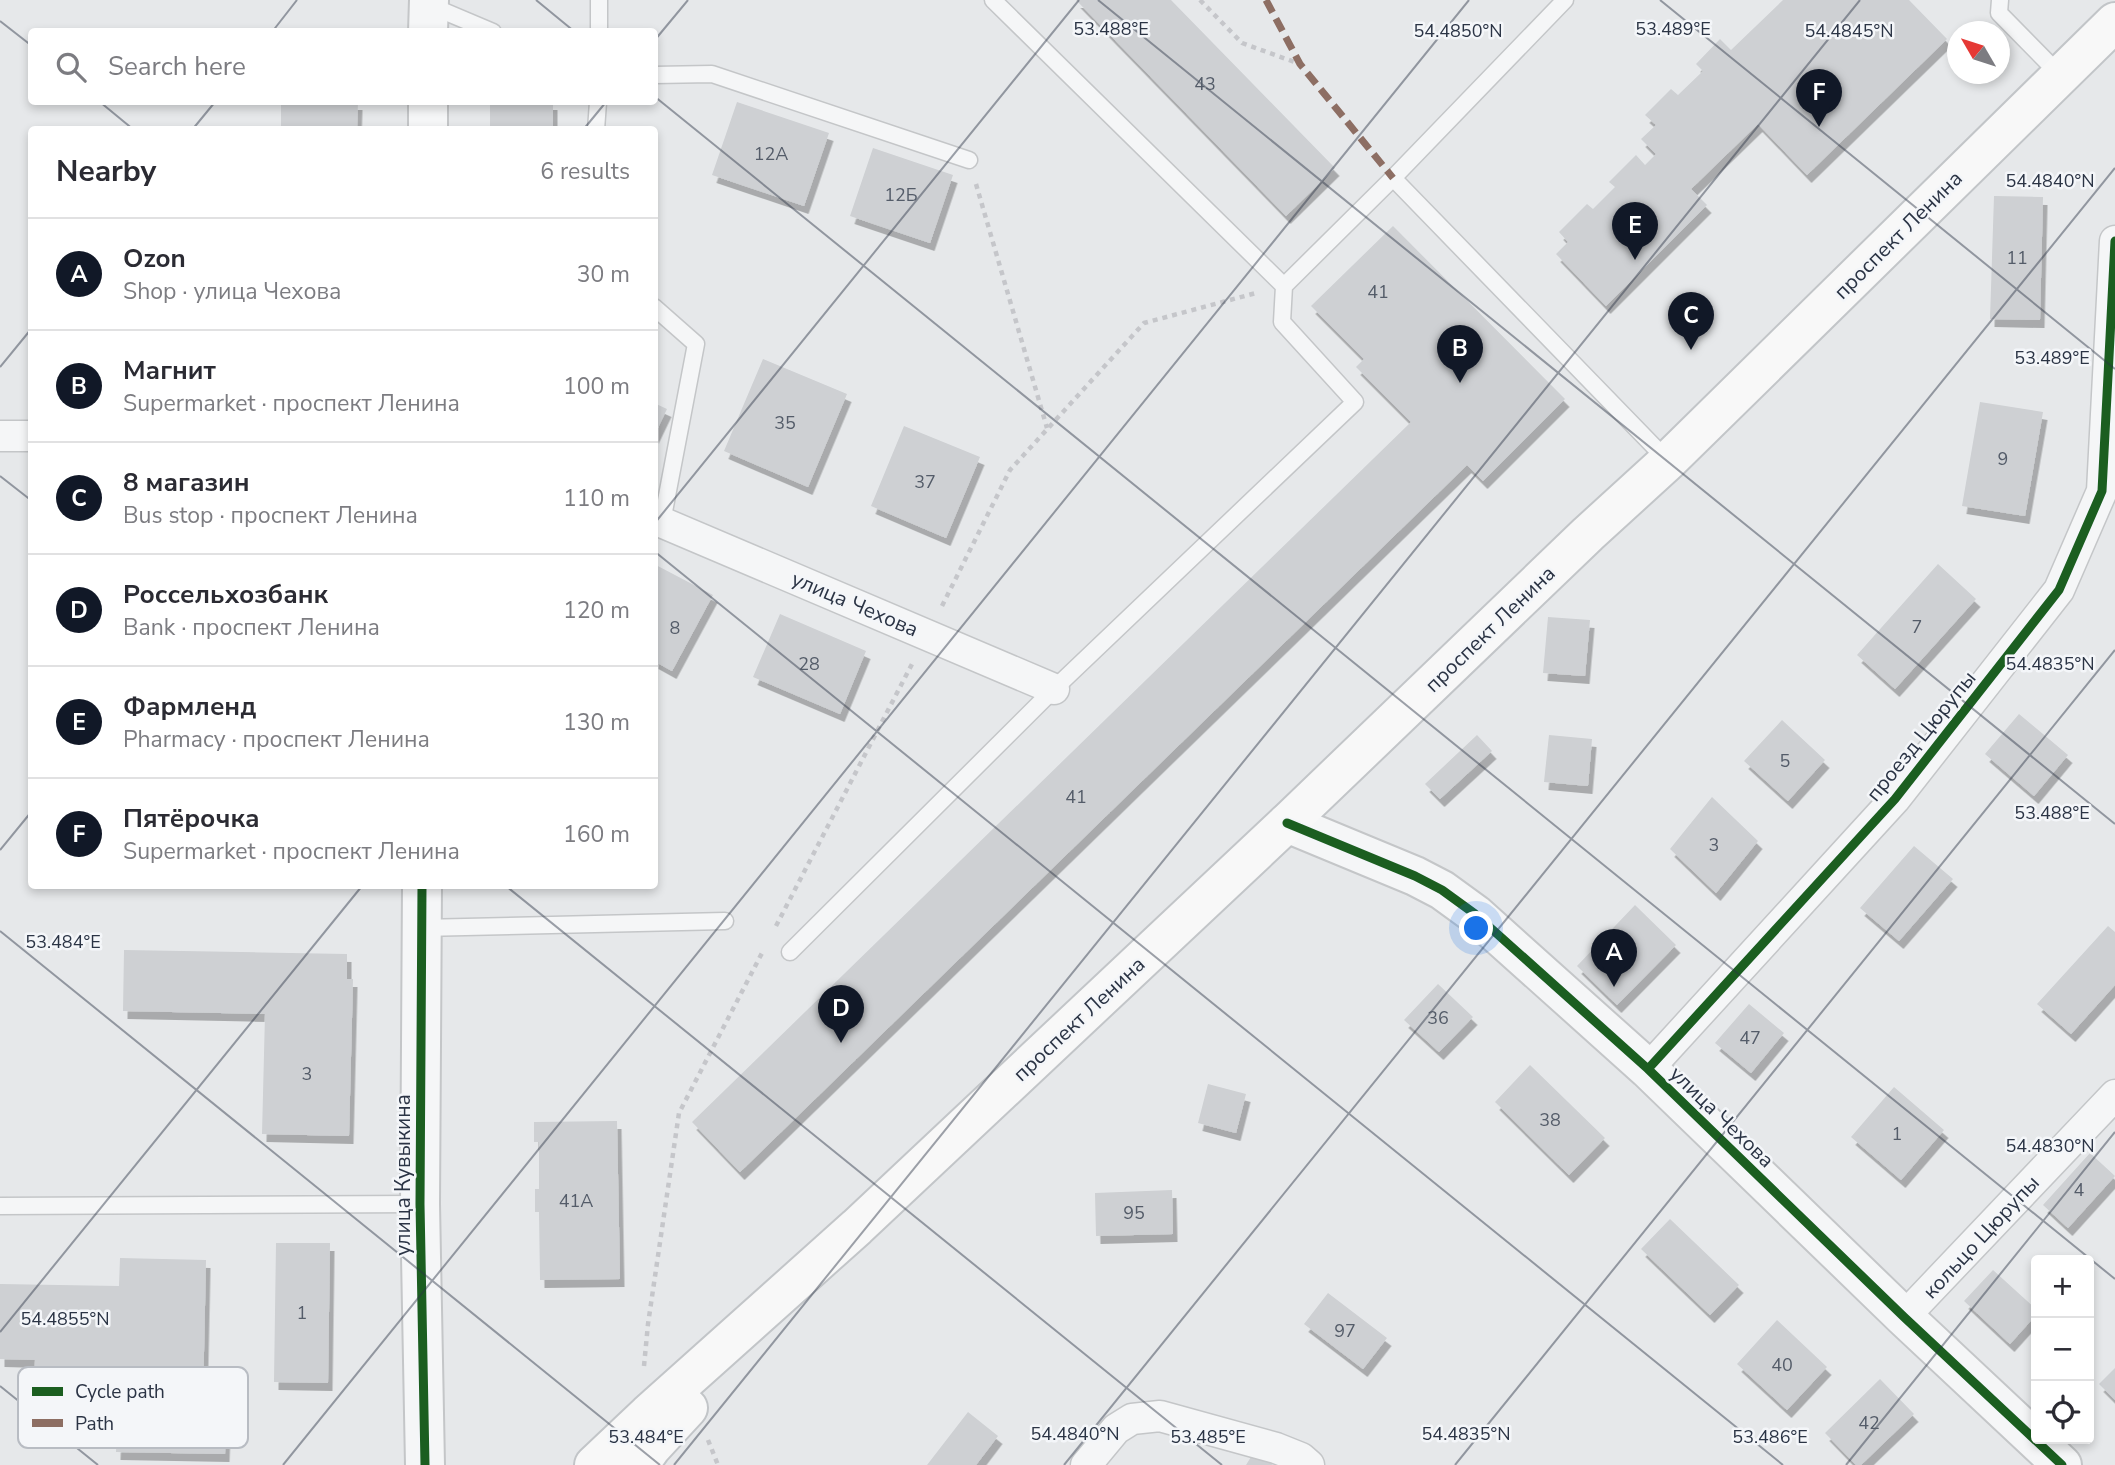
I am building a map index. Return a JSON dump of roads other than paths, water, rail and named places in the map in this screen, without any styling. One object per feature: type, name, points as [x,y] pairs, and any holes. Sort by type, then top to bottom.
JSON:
[{"type":"main road","name":"проспект Ленина","points":[[594,1465],[857,1227],[1287,823],[1668,461],[2115,22]]},
{"type":"main road","name":"проспект Ленина","points":[[639,1465],[652,1447],[857,1227]]},
{"type":"street","points":[[428,105],[428,126]]},
{"type":"street","name":"проезд Цюрупы","points":[[1648,1069],[1895,799],[2059,590],[2102,491],[2115,242]]},
{"type":"street","points":[[0,436],[28,436]]},
{"type":"street","name":"улица Чехова","points":[[658,521],[1054,689]]},
{"type":"street","name":"улица Чехова","points":[[1287,823],[1415,876],[1442,890],[1475,914],[1648,1069],[1904,1317],[2062,1465]]},
{"type":"street","name":"улица Кувыкина","points":[[422,889],[420,1204],[425,1465]]},
{"type":"street","name":"кольцо Цюрупы","points":[[1904,1317],[2115,1095]]},
{"type":"street","name":"улица Кувыкина","points":[[401,1465],[420,1204]]},
{"type":"street","points":[[1087,1465],[1116,1429],[1132,1419],[1160,1416],[1276,1448],[1301,1458],[1309,1465]]},
{"type":"lane","points":[[599,0],[599,28]]},
{"type":"lane","points":[[993,0],[1284,286]]},
{"type":"lane","points":[[790,952],[1054,689],[1354,402],[1282,322],[1284,286],[1565,0]]},
{"type":"lane","points":[[2000,0],[1999,13],[2060,75]]},
{"type":"lane","points":[[429,12],[480,28]]},
{"type":"lane","points":[[658,75],[712,74],[970,160]]},
{"type":"lane","points":[[596,126],[598,105]]},
{"type":"lane","points":[[1393,178],[1668,461]]},
{"type":"lane","points":[[658,311],[696,344],[658,521]]},
{"type":"lane","points":[[421,928],[725,921]]},
{"type":"lane","points":[[0,1206],[420,1204]]},
{"type":"place","name":"Пятёрочка","points":[[1819,127]]},
{"type":"place","name":"Фармленд","points":[[1635,260]]},
{"type":"place","name":"8 магазин","points":[[1691,350]]},
{"type":"place","name":"Магнит","points":[[1460,383]]},
{"type":"place","name":"Ozon","points":[[1614,987]]},
{"type":"place","name":"Россельхозбанк","points":[[841,1043]]}]
